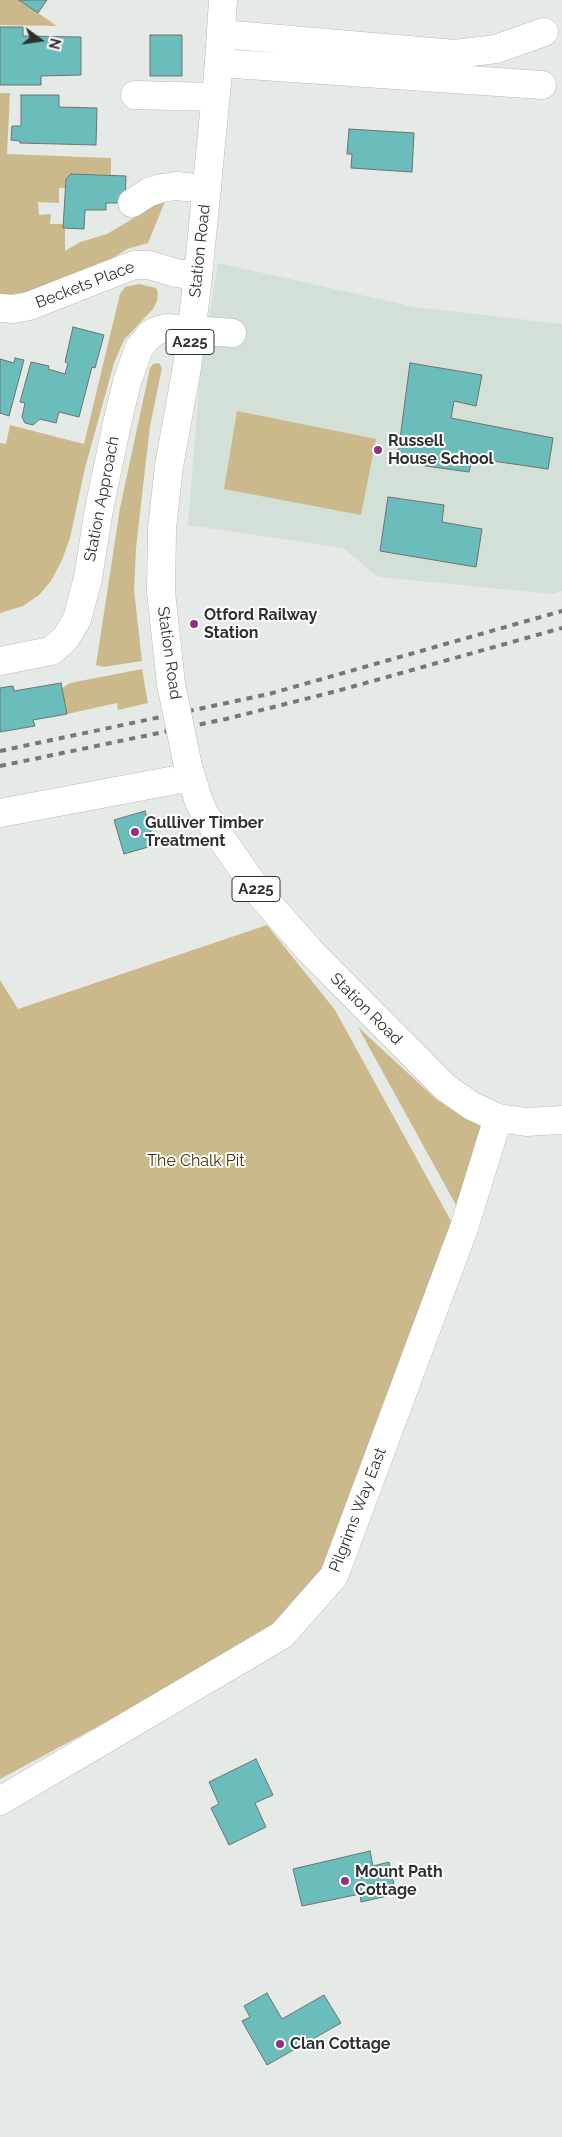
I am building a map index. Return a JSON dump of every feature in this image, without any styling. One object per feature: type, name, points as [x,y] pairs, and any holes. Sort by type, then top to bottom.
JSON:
[{"type":"main road","name":"Station Road","points":[[223,0],[219,63],[192,329],[169,466],[162,529],[161,592],[171,684],[190,772],[205,815],[260,894],[310,952],[446,1088],[472,1106],[498,1118],[526,1122],[562,1120]]},
{"type":"main road","points":[[221,34],[454,54],[496,49],[544,32]]},
{"type":"main road","points":[[219,63],[542,85]]},
{"type":"main road","points":[[135,95],[215,97]]},
{"type":"main road","points":[[132,203],[149,192],[162,188],[176,186],[207,189]]},
{"type":"main road","name":"Beckets Place","points":[[0,308],[13,310],[38,304],[134,265],[150,265],[176,273],[198,276]]},
{"type":"main road","name":"Station Approach","points":[[0,661],[51,651],[62,643],[70,633],[84,596],[107,465],[135,356],[144,340],[156,331],[173,327],[232,333]]},
{"type":"main road","points":[[0,813],[190,772]]},
{"type":"main road","name":"Pilgrims Way East","points":[[0,1801],[282,1635],[334,1576],[464,1228],[498,1118]]},
{"type":"shaded area","name":"Russell House School","points":[[218,263],[415,307],[562,324],[562,591],[553,594],[378,577],[343,548],[188,525],[200,374]]},
{"type":"green space","points":[[0,0],[19,0],[57,26],[0,25]]},
{"type":"green space","points":[[0,93],[10,93],[7,154],[111,158],[111,175],[71,174],[66,179],[65,188],[59,188],[59,203],[38,202],[39,215],[51,214],[50,224],[63,224],[65,229],[65,251],[80,242],[107,234],[166,199],[148,243],[127,249],[105,263],[52,287],[0,298]]},
{"type":"green space","points":[[139,284],[156,288],[158,293],[157,301],[153,309],[124,340],[114,363],[85,468],[70,538],[62,560],[51,581],[39,595],[23,606],[0,613],[0,443],[6,444],[10,425],[84,444],[120,294],[125,287]]},
{"type":"green space","points":[[159,363],[162,368],[150,426],[136,548],[134,590],[142,661],[103,667],[96,665],[120,508],[150,368],[153,364]]},
{"type":"green space","points":[[237,411],[376,439],[361,515],[224,489]]},
{"type":"green space","points":[[142,669],[148,703],[118,710],[117,703],[67,714],[62,688],[70,683]]},
{"type":"green space","name":"The Chalk Pit","points":[[267,925],[335,1010],[456,1230],[326,1570],[274,1632],[0,1779],[0,980],[18,1009]]},
{"type":"green space","points":[[358,1027],[436,1099],[465,1118],[488,1127],[462,1216]]},
{"type":"building","points":[[19,0],[47,0],[38,13]]},
{"type":"building","points":[[0,27],[23,27],[23,36],[81,37],[81,75],[41,76],[41,85],[0,85]]},
{"type":"building","points":[[150,35],[182,35],[182,76],[150,76]]},
{"type":"building","points":[[21,95],[59,95],[59,107],[97,108],[96,145],[20,143],[20,141],[11,140],[12,126],[21,126]]},
{"type":"building","points":[[349,129],[414,133],[412,172],[351,168],[352,154],[347,154]]},
{"type":"building","points":[[71,174],[126,176],[125,203],[106,203],[106,210],[85,210],[84,229],[63,228],[66,179]]},
{"type":"building","points":[[73,327],[104,335],[95,368],[92,367],[79,417],[59,412],[56,423],[40,419],[33,425],[25,423],[22,417],[25,403],[20,402],[31,362],[49,366],[48,369],[65,374],[68,363],[65,362]]},
{"type":"building","points":[[15,358],[24,360],[9,416],[0,413],[0,359],[14,363]]},
{"type":"building","points":[[410,363],[482,375],[476,406],[454,401],[451,418],[553,438],[548,469],[472,458],[469,472],[397,462]]},
{"type":"building","points":[[388,497],[444,505],[442,522],[482,529],[476,567],[380,551]]},
{"type":"building","points":[[61,683],[67,714],[33,720],[35,726],[0,732],[0,688],[13,686],[14,691]]},
{"type":"building","name":"Gulliver Timber Treatment","points":[[145,811],[155,845],[124,854],[114,820]]},
{"type":"building","points":[[256,1759],[273,1795],[255,1803],[266,1827],[229,1845],[211,1808],[219,1804],[209,1782]]},
{"type":"building","name":"Mount Path Cottage","points":[[370,1851],[373,1866],[389,1862],[396,1894],[361,1902],[360,1894],[302,1906],[293,1869]]},
{"type":"building","name":"Clan Cottage","points":[[267,1993],[282,2019],[324,1995],[341,2023],[267,2065],[242,2021],[250,2017],[244,2006]]},
{"type":"railway","points":[[0,751],[269,694],[562,611]]},
{"type":"railway","points":[[0,766],[226,719],[337,691],[562,628]]},
{"type":"place","name":"Russell House School","points":[[378,450]]},
{"type":"place","name":"Otford Railway Station","points":[[194,624]]},
{"type":"place","name":"Gulliver Timber Treatment","points":[[135,832]]},
{"type":"place","name":"Mount Path Cottage","points":[[345,1881]]},
{"type":"place","name":"Clan Cottage","points":[[280,2044]]}]
